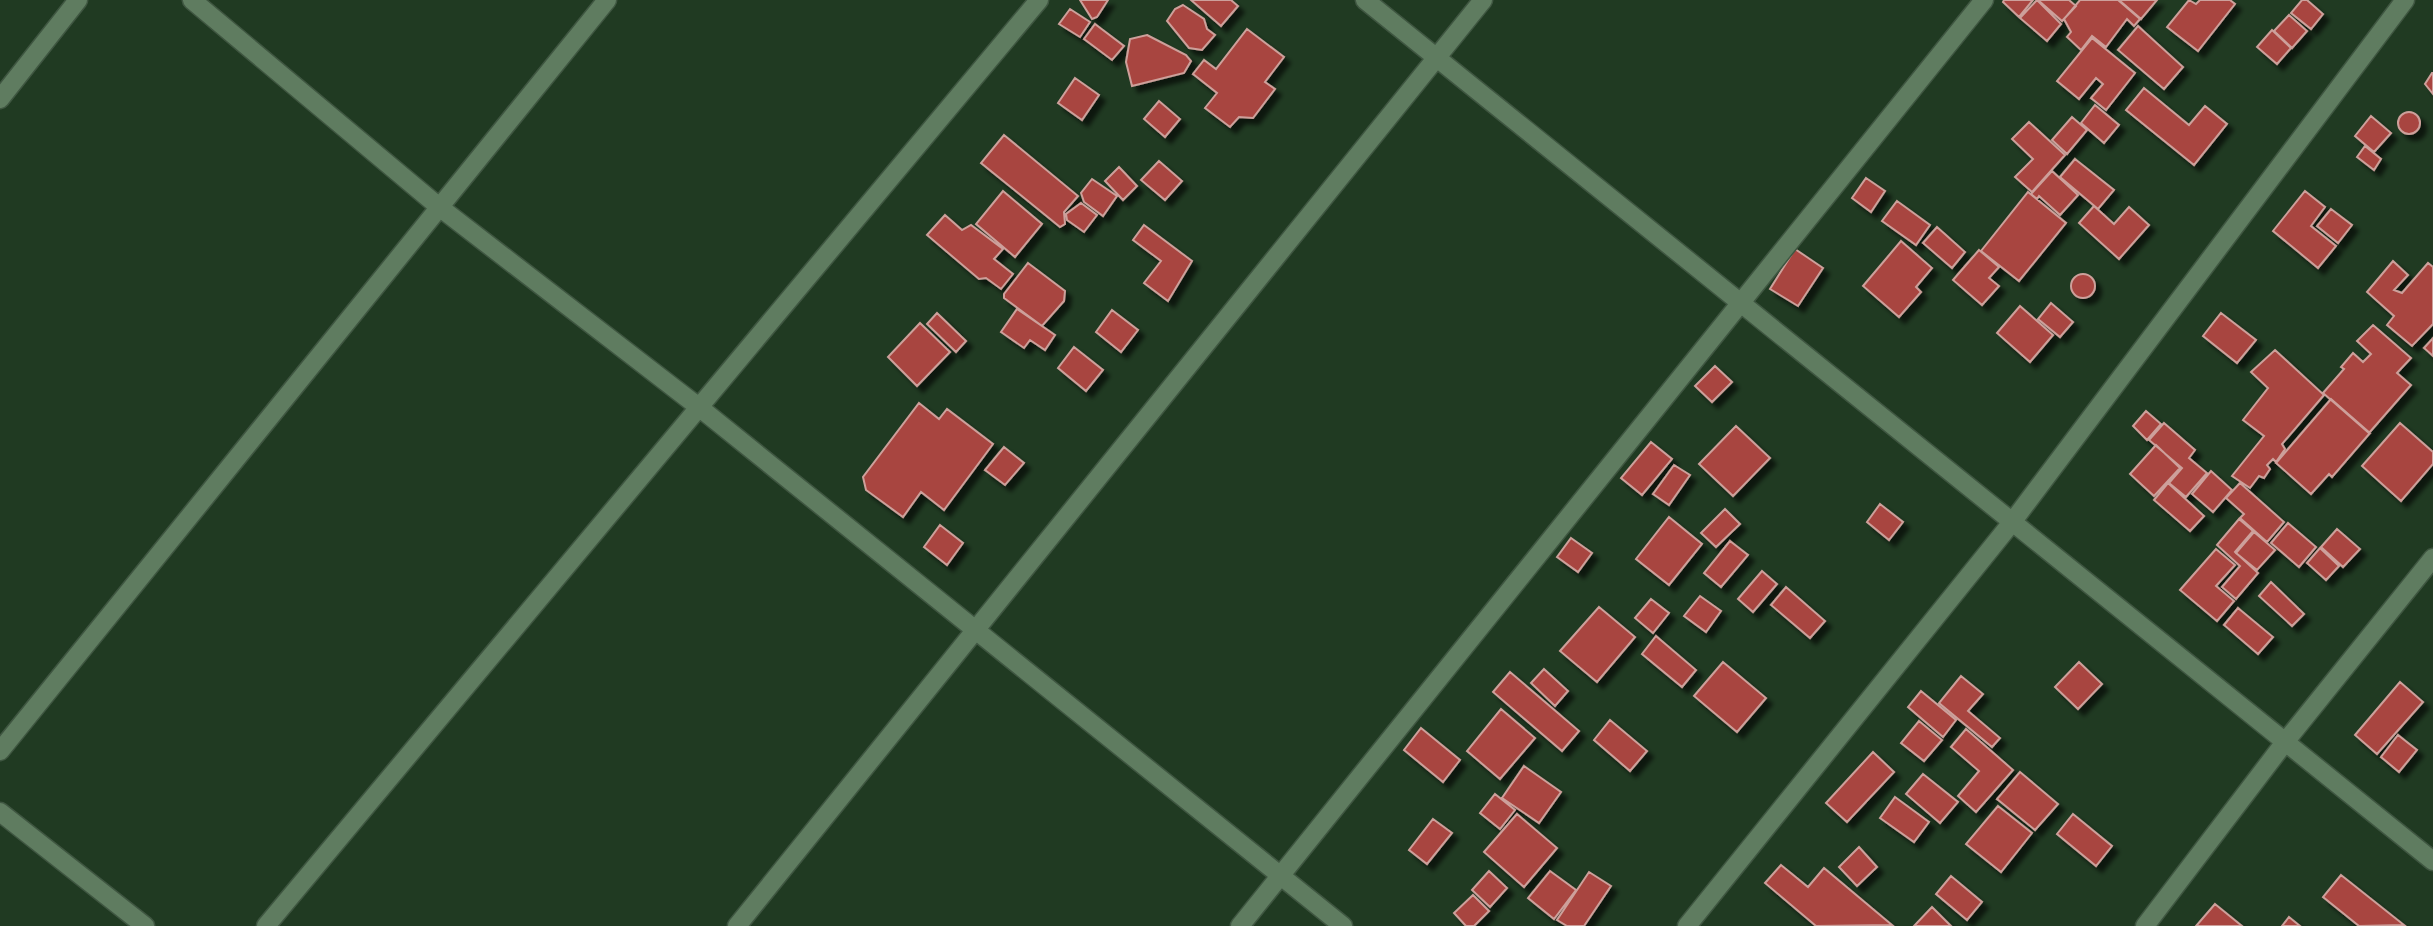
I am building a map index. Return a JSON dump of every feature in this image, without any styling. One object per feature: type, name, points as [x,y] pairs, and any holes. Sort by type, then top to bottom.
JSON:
[{"type":"street","points":[[0,99],[78,0]]},
{"type":"street","points":[[192,0],[438,205],[700,408],[1343,926]]},
{"type":"street","points":[[0,751],[438,205],[607,0]]},
{"type":"street","points":[[266,926],[1039,0]]},
{"type":"street","points":[[1365,0],[2433,861]]},
{"type":"street","points":[[737,926],[1483,0]]},
{"type":"street","points":[[1240,926],[1984,0]]},
{"type":"street","points":[[1687,926],[2013,521],[2405,0]]},
{"type":"street","points":[[2145,926],[2285,742],[2433,558]]},
{"type":"street","points":[[0,812],[145,926]]},
{"type":"building","points":[[1080,0],[1108,0],[1097,17],[1092,19]]},
{"type":"building","points":[[1191,0],[1231,0],[1238,6],[1221,26]]},
{"type":"building","points":[[2004,0],[2033,0],[2019,17]]},
{"type":"building","points":[[2037,0],[2061,24],[2047,41],[2020,18]]},
{"type":"building","points":[[2038,0],[2069,0],[2076,6],[2062,21]]},
{"type":"building","points":[[2080,0],[2118,0],[2140,19],[2134,26],[2127,19],[2106,47],[2092,36],[2081,50],[2067,37],[2071,32],[2064,19]]},
{"type":"building","points":[[2119,0],[2157,0],[2141,19]]},
{"type":"building","points":[[2189,0],[2196,4],[2200,0],[2230,0],[2235,4],[2198,51],[2167,27]]},
{"type":"building","points":[[2302,0],[2307,0],[2323,14],[2311,29],[2291,13]]},
{"type":"building","points":[[1183,5],[1204,19],[1207,29],[1215,35],[1202,50],[1189,48],[1167,21],[1175,9]]},
{"type":"building","points":[[1070,9],[1090,22],[1080,37],[1059,24]]},
{"type":"building","points":[[2289,15],[2307,31],[2292,48],[2274,31]]},
{"type":"building","points":[[1095,24],[1124,46],[1112,60],[1084,39]]},
{"type":"building","points":[[2138,26],[2183,67],[2164,89],[2118,50]]},
{"type":"building","points":[[1247,29],[1284,57],[1265,82],[1275,89],[1253,118],[1239,117],[1230,127],[1205,108],[1217,93],[1193,74],[1204,60],[1216,69]]},
{"type":"building","points":[[2272,30],[2291,48],[2277,64],[2257,47]]},
{"type":"building","points":[[1147,35],[1186,55],[1191,61],[1184,73],[1132,86],[1126,62],[1130,39]]},
{"type":"building","points":[[2092,38],[2135,73],[2106,110],[2091,98],[2103,84],[2096,78],[2079,99],[2057,81]]},
{"type":"building","points":[[2433,73],[2433,94],[2425,84]]},
{"type":"building","points":[[1075,78],[1099,95],[1082,120],[1058,103]]},
{"type":"building","points":[[2144,88],[2189,125],[2205,106],[2227,124],[2194,165],[2126,110]]},
{"type":"building","points":[[1159,101],[1180,119],[1165,137],[1144,119]]},
{"type":"building","points":[[2095,105],[2119,125],[2104,143],[2081,123]]},
{"type":"building","points":[[2409,112],[2417,115],[2420,123],[2417,131],[2409,134],[2401,131],[2398,123],[2401,115]]},
{"type":"building","points":[[2371,116],[2391,133],[2374,152],[2355,136]]},
{"type":"building","points":[[2072,117],[2087,130],[2067,154],[2052,140]]},
{"type":"building","points":[[2029,122],[2065,155],[2032,192],[2015,177],[2033,159],[2012,139]]},
{"type":"building","points":[[1004,135],[1078,196],[1064,212],[1065,224],[1060,227],[981,163]]},
{"type":"building","points":[[2365,146],[2381,159],[2374,170],[2357,157]]},
{"type":"building","points":[[2075,159],[2114,190],[2098,209],[2060,177]]},
{"type":"building","points":[[1159,161],[1182,181],[1165,200],[1141,180]]},
{"type":"building","points":[[1119,167],[1137,186],[1123,200],[1105,181]]},
{"type":"building","points":[[2052,171],[2078,195],[2060,215],[2039,196],[2037,199],[2031,194]]},
{"type":"building","points":[[1866,178],[1885,191],[1871,212],[1852,198]]},
{"type":"building","points":[[1092,179],[1117,196],[1103,216],[1084,202],[1081,193]]},
{"type":"building","points":[[1003,191],[1042,224],[1015,257],[976,224]]},
{"type":"building","points":[[2305,191],[2325,207],[2311,226],[2336,246],[2318,268],[2273,231]]},
{"type":"building","points":[[2028,192],[2066,223],[2019,281],[1981,251]]},
{"type":"building","points":[[1897,201],[1930,225],[1916,245],[1882,221]]},
{"type":"building","points":[[1081,203],[1097,215],[1084,232],[1067,220],[1066,214]]},
{"type":"building","points":[[2094,206],[2114,224],[2129,207],[2149,225],[2119,259],[2079,223]]},
{"type":"building","points":[[2331,209],[2352,225],[2338,243],[2317,226]]},
{"type":"building","points":[[945,215],[962,230],[971,225],[1003,249],[994,259],[1013,274],[1001,289],[986,278],[979,279],[927,235]]},
{"type":"building","points":[[1144,225],[1192,261],[1168,301],[1144,283],[1161,261],[1133,240]]},
{"type":"building","points":[[1937,227],[1965,252],[1952,268],[1923,243]]},
{"type":"building","points":[[1901,241],[1932,268],[1916,287],[1921,292],[1899,317],[1863,286]]},
{"type":"building","points":[[1795,249],[1823,268],[1798,306],[1770,289]]},
{"type":"building","points":[[1979,250],[1999,267],[1989,278],[1999,286],[1982,305],[1953,280]]},
{"type":"building","points":[[2393,261],[2408,275],[2394,290],[2402,293],[2428,263],[2433,267],[2433,324],[2412,346],[2387,325],[2394,316],[2367,292]]},
{"type":"building","points":[[1028,263],[1065,291],[1064,301],[1042,326],[1004,298],[1004,294]]},
{"type":"building","points":[[2083,274],[2094,281],[2095,286],[2088,297],[2083,298],[2072,291],[2071,286],[2078,275]]},
{"type":"building","points":[[2051,303],[2073,322],[2060,337],[2038,319]]},
{"type":"building","points":[[2020,306],[2053,335],[2030,362],[1997,333]]},
{"type":"building","points":[[1017,309],[1055,335],[1045,350],[1030,340],[1024,348],[1001,332]]},
{"type":"building","points":[[1112,310],[1138,330],[1121,352],[1096,332]]},
{"type":"building","points":[[937,313],[966,341],[956,352],[927,324]]},
{"type":"building","points":[[2221,313],[2256,340],[2237,363],[2203,336]]},
{"type":"building","points":[[920,323],[950,352],[917,386],[888,357]]},
{"type":"building","points":[[2373,325],[2411,358],[2397,373],[2411,385],[2369,433],[2323,393],[2344,369],[2341,367],[2353,353],[2363,362],[2371,354],[2357,341]]},
{"type":"building","points":[[2433,338],[2433,356],[2424,348]]},
{"type":"building","points":[[1074,347],[1103,370],[1086,391],[1058,368]]},
{"type":"building","points":[[2275,350],[2324,395],[2282,444],[2285,449],[2276,462],[2273,459],[2267,465],[2270,469],[2264,478],[2259,476],[2250,488],[2232,476],[2264,436],[2243,420],[2268,388],[2251,372]]},
{"type":"building","points":[[1715,366],[1732,382],[1712,402],[1695,386]]},
{"type":"building","points":[[2331,399],[2370,433],[2332,477],[2329,474],[2311,494],[2276,463]]},
{"type":"building","points":[[919,403],[939,419],[947,409],[993,444],[944,510],[921,492],[903,517],[866,490],[863,477]]},
{"type":"building","points":[[2146,411],[2161,424],[2147,440],[2133,426]]},
{"type":"building","points":[[2164,423],[2195,450],[2189,458],[2207,473],[2186,497],[2169,483],[2182,468],[2149,440]]},
{"type":"building","points":[[2400,423],[2433,452],[2433,464],[2401,501],[2362,466]]},
{"type":"building","points":[[1736,426],[1770,458],[1733,496],[1699,464]]},
{"type":"building","points":[[1651,442],[1672,459],[1642,495],[1621,478]]},
{"type":"building","points":[[2156,445],[2180,468],[2154,496],[2130,474]]},
{"type":"building","points":[[1004,447],[1024,463],[1005,485],[985,470]]},
{"type":"building","points":[[1674,465],[1690,475],[1669,505],[1653,494]]},
{"type":"building","points":[[2211,471],[2232,490],[2213,512],[2192,494]]},
{"type":"building","points":[[2168,483],[2204,516],[2190,531],[2154,500]]},
{"type":"building","points":[[2240,483],[2284,522],[2267,542],[2240,518],[2244,514],[2226,498]]},
{"type":"building","points":[[1880,504],[1903,522],[1889,540],[1867,522]]},
{"type":"building","points":[[1725,509],[1740,524],[1716,547],[1701,533]]},
{"type":"building","points":[[1669,517],[1702,544],[1669,585],[1636,559]]},
{"type":"building","points":[[2239,519],[2253,531],[2235,552],[2258,573],[2236,599],[2222,587],[2240,566],[2217,545]]},
{"type":"building","points":[[2288,523],[2316,547],[2299,567],[2271,543]]},
{"type":"building","points":[[940,525],[963,543],[947,565],[924,547]]},
{"type":"building","points":[[2337,529],[2360,549],[2343,567],[2321,547]]},
{"type":"building","points":[[2254,532],[2275,550],[2257,570],[2236,553]]},
{"type":"building","points":[[1571,538],[1592,553],[1578,572],[1557,557]]},
{"type":"building","points":[[1730,541],[1748,555],[1721,587],[1704,573]]},
{"type":"building","points":[[2320,548],[2339,566],[2326,580],[2307,563]]},
{"type":"building","points":[[2216,549],[2235,565],[2216,586],[2234,601],[2217,621],[2180,590]]},
{"type":"building","points":[[1762,571],[1777,584],[1753,612],[1738,599]]},
{"type":"building","points":[[2271,582],[2304,614],[2292,626],[2259,596]]},
{"type":"building","points":[[1786,587],[1825,621],[1810,638],[1771,605]]},
{"type":"building","points":[[1700,596],[1721,611],[1706,632],[1684,616]]},
{"type":"building","points":[[1651,599],[1669,613],[1653,633],[1635,618]]},
{"type":"building","points":[[1599,607],[1635,637],[1597,682],[1560,651]]},
{"type":"building","points":[[2238,608],[2273,637],[2258,654],[2224,625]]},
{"type":"building","points":[[1656,636],[1696,670],[1682,687],[1642,654]]},
{"type":"building","points":[[1723,662],[1766,698],[1737,732],[1694,696]]},
{"type":"building","points":[[2079,662],[2102,684],[2078,709],[2055,687]]},
{"type":"building","points":[[1544,669],[1568,691],[1555,706],[1531,683]]},
{"type":"building","points":[[1510,672],[1579,731],[1562,751],[1493,692]]},
{"type":"building","points":[[1961,676],[1983,694],[1968,711],[2000,738],[1992,747],[1939,703]]},
{"type":"building","points":[[2400,682],[2423,702],[2377,754],[2355,735]]},
{"type":"building","points":[[1921,691],[1956,720],[1943,737],[1908,707]]},
{"type":"building","points":[[1501,709],[1535,738],[1500,779],[1467,751]]},
{"type":"building","points":[[1610,720],[1647,751],[1630,771],[1594,740]]},
{"type":"building","points":[[1919,721],[1942,740],[1924,761],[1901,743]]},
{"type":"building","points":[[1421,728],[1460,760],[1443,782],[1404,750]]},
{"type":"building","points":[[1966,729],[2013,770],[1976,812],[1958,796],[1979,771],[1951,747]]},
{"type":"building","points":[[2398,735],[2417,750],[2399,772],[2381,757]]},
{"type":"building","points":[[1873,752],[1894,772],[1847,822],[1826,803]]},
{"type":"building","points":[[1524,766],[1561,792],[1539,823],[1502,798]]},
{"type":"building","points":[[2020,772],[2058,804],[2035,830],[1997,799]]},
{"type":"building","points":[[1923,774],[1958,802],[1940,823],[1906,794]]},
{"type":"building","points":[[1495,794],[1515,810],[1500,829],[1480,813]]},
{"type":"building","points":[[1895,797],[1929,822],[1914,842],[1880,818]]},
{"type":"building","points":[[1998,806],[2032,833],[2001,872],[1966,844]]},
{"type":"building","points":[[1517,814],[1557,848],[1524,887],[1484,852]]},
{"type":"building","points":[[2073,814],[2112,846],[2096,866],[2057,834]]},
{"type":"building","points":[[1433,819],[1452,833],[1427,864],[1409,850]]},
{"type":"building","points":[[1859,847],[1877,867],[1857,886],[1839,867]]},
{"type":"building","points":[[1781,865],[1808,887],[1824,868],[1892,925],[1816,926],[1765,883]]},
{"type":"building","points":[[1489,871],[1507,888],[1490,907],[1472,890]]},
{"type":"building","points":[[1550,871],[1576,890],[1554,919],[1528,898]]},
{"type":"building","points":[[1589,872],[1611,886],[1584,926],[1567,926],[1557,920]]},
{"type":"building","points":[[2341,875],[2404,925],[2359,926],[2323,897]]},
{"type":"building","points":[[1951,876],[1982,902],[1967,920],[1936,894]]},
{"type":"building","points":[[1473,895],[1489,911],[1474,926],[1466,926],[1454,913]]},
{"type":"building","points":[[2215,904],[2242,926],[2196,926]]},
{"type":"building","points":[[1932,907],[1951,926],[1914,926]]},
{"type":"building","points":[[2289,917],[2300,926],[2282,926]]}]
